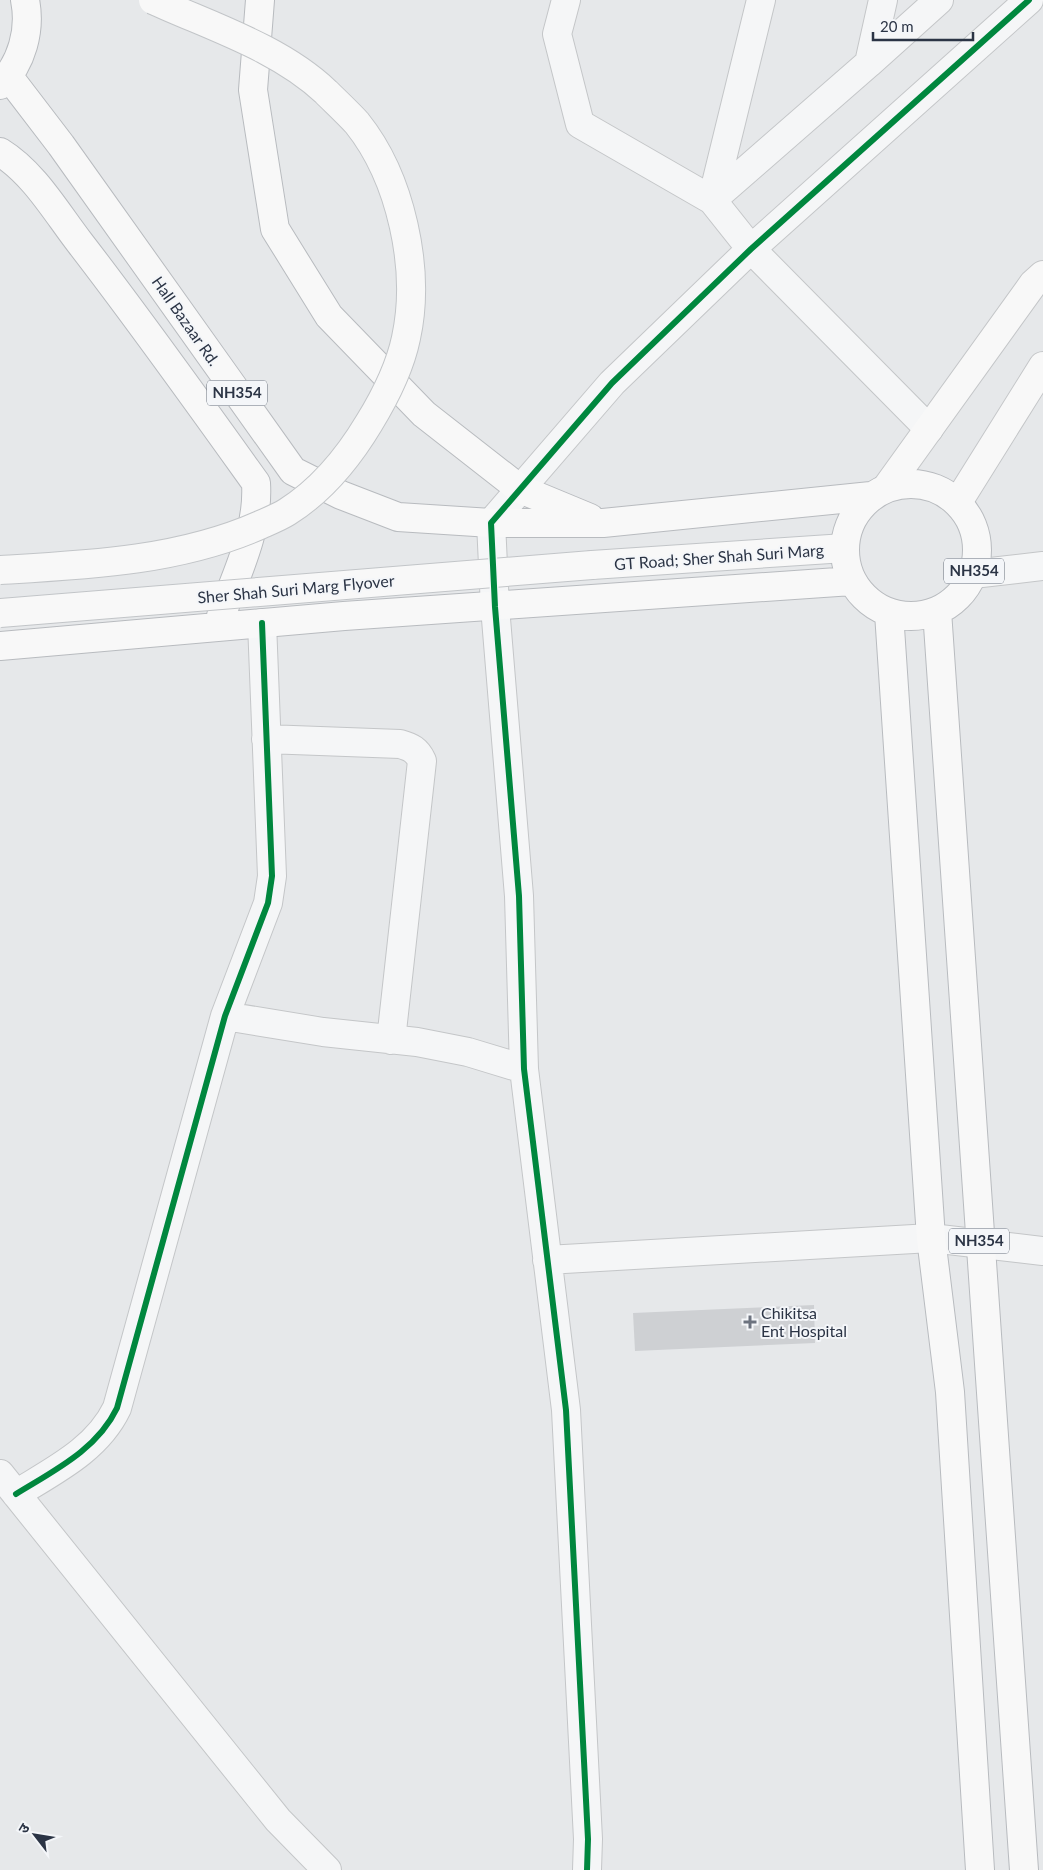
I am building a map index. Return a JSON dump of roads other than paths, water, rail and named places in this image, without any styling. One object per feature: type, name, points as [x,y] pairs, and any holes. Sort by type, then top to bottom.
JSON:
[{"type":"main road","name":"NH354","points":[[4,81],[23,48],[28,14],[25,0]]},
{"type":"main road","points":[[0,570],[135,558],[192,549],[238,535],[286,513],[322,486],[353,450],[385,396],[406,338],[412,284],[405,230],[386,172],[357,124],[324,90],[288,62],[153,0]]},
{"type":"main road","points":[[260,0],[253,90],[275,229],[329,316],[424,414],[520,489],[603,524]]},
{"type":"main road","name":"Hall Bazaar Rd.","points":[[4,81],[61,145],[293,471],[340,495],[398,517],[491,523]]},
{"type":"main road","points":[[5,156],[33,182],[130,308],[256,483],[258,505],[254,528],[218,627]]},
{"type":"main road","points":[[879,492],[929,429],[1033,284],[1043,275]]},
{"type":"main road","points":[[958,502],[1043,366]]},
{"type":"main road","name":"NH354","points":[[491,523],[603,524],[879,492],[912,483],[936,488],[958,502],[969,517],[976,535],[978,555],[973,574],[965,589],[952,602],[937,611],[921,616],[889,613],[868,600],[852,581],[846,565],[845,548],[848,528],[857,510],[879,492]]},
{"type":"main road","name":"GT Road; Sher Shah Suri Marg","points":[[592,565],[845,548]]},
{"type":"main road","name":"Sher Shah Suri Marg Flyover","points":[[0,613],[592,565]]},
{"type":"main road","points":[[0,646],[262,623],[495,608],[852,581]]},
{"type":"main road","name":"NH354","points":[[937,611],[979,1242],[1024,1870]]},
{"type":"main road","name":"NH354","points":[[889,613],[931,1238],[950,1392],[980,1870]]},
{"type":"street","points":[[566,0],[558,34],[580,124],[712,200],[751,249],[929,429]]},
{"type":"street","points":[[712,200],[761,0]]},
{"type":"street","points":[[869,63],[883,0]]},
{"type":"street","points":[[712,200],[939,0]]},
{"type":"street","points":[[587,1870],[588,1839],[566,1410],[524,1068],[519,896],[495,608],[491,523],[612,383],[751,249],[1029,0]]},
{"type":"street","points":[[973,574],[1043,566]]},
{"type":"street","points":[[262,623],[272,876],[268,903],[225,1016],[117,1408],[110,1422],[98,1438],[76,1456],[8,1484],[278,1820],[327,1870]]},
{"type":"street","points":[[266,739],[400,744],[411,747],[419,753],[422,761],[391,1040]]},
{"type":"street","points":[[225,1016],[468,1052],[524,1068]]},
{"type":"street","points":[[547,1260],[931,1238],[979,1242],[1043,1251]]},
{"type":"place","name":"Chikitsa Ent Hospital","points":[[750,1322]]}]
